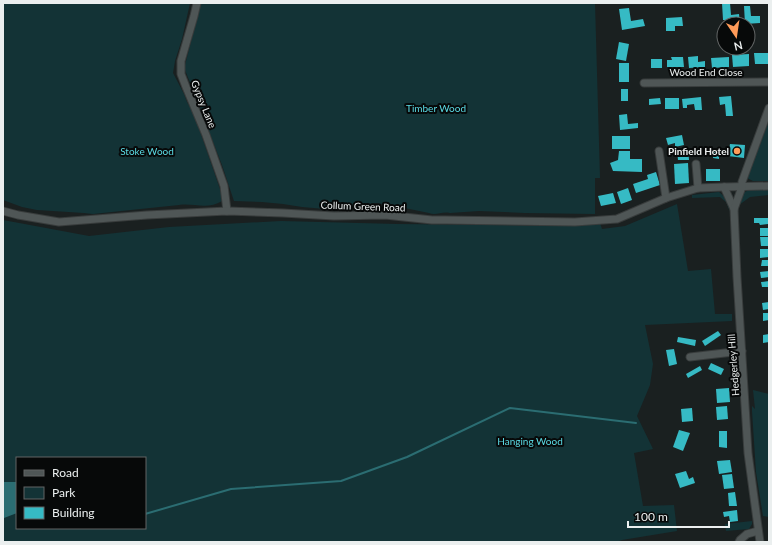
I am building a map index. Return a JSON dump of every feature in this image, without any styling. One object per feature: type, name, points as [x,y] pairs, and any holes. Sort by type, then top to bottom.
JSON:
[{"type":"street","name":"Gypsy Lane","points":[[197,3],[181,61],[182,74],[224,186],[227,211]]},
{"type":"street","name":"Wood End Close","points":[[644,83],[769,82]]},
{"type":"street","name":"Hedgerley Hill","points":[[760,542],[748,453],[734,208],[769,108]]},
{"type":"street","points":[[659,151],[666,198]]},
{"type":"street","points":[[696,164],[698,188]]},
{"type":"street","name":"Collum Green Road","points":[[3,211],[59,222],[227,211],[283,212],[334,216],[385,215],[438,220],[575,222],[617,219],[666,198],[698,188],[769,186]]},
{"type":"street","points":[[724,187],[734,208]]},
{"type":"street","points":[[690,357],[742,350]]},
{"type":"street","points":[[739,542],[747,534],[758,531]]},
{"type":"green space","name":"Stoke Wood","points":[[3,3],[190,3],[173,73],[194,114],[221,192],[222,201],[217,204],[206,206],[179,205],[93,214],[37,210],[22,207],[3,200]]},
{"type":"green space","name":"Timber Wood","points":[[201,3],[595,3],[600,178],[595,178],[595,214],[479,211],[432,214],[376,203],[325,209],[262,202],[234,201],[222,165],[185,70]]},
{"type":"green space","points":[[769,121],[769,181],[753,181],[747,178]]},
{"type":"green space","points":[[769,189],[769,195],[750,197],[739,205],[743,193],[749,190]]},
{"type":"green space","points":[[719,192],[728,200],[730,212],[726,202],[720,197],[692,198],[692,195]]},
{"type":"green space","name":"Hanging Wood","points":[[677,204],[688,271],[711,269],[715,314],[732,314],[732,321],[645,325],[653,364],[650,385],[637,416],[653,449],[634,453],[643,506],[674,505],[677,531],[616,542],[3,542],[3,220],[89,236],[169,227],[281,221],[574,226],[600,223],[602,229],[625,226]]},
{"type":"green space","points":[[753,390],[769,394],[769,517],[763,516],[756,472],[752,411],[752,406],[755,409]]},
{"type":"green space","points":[[752,521],[749,529],[726,531],[725,524]]},
{"type":"water","points":[[3,482],[16,482],[16,513],[4,518]]},
{"type":"building","points":[[722,3],[730,3],[731,15],[739,14],[739,16],[723,16]]},
{"type":"building","points":[[744,6],[750,6],[751,16],[745,16]]},
{"type":"building","points":[[629,8],[631,21],[643,19],[645,26],[622,30],[619,9]]},
{"type":"building","points":[[756,16],[760,16],[760,23],[756,23]]},
{"type":"building","points":[[682,17],[683,26],[675,26],[675,31],[666,31],[666,18]]},
{"type":"building","points":[[619,42],[629,44],[626,61],[616,59]]},
{"type":"building","points":[[756,53],[769,53],[769,64],[755,64],[754,56],[756,56]]},
{"type":"building","points":[[698,56],[698,62],[705,61],[705,67],[689,68],[688,57]]},
{"type":"building","points":[[732,56],[749,56],[749,66],[733,67]]},
{"type":"building","points":[[671,57],[683,57],[684,67],[667,67],[667,60],[672,60]]},
{"type":"building","points":[[729,57],[729,67],[712,68],[711,58]]},
{"type":"building","points":[[651,59],[662,59],[662,68],[651,68]]},
{"type":"building","points":[[619,63],[629,63],[629,82],[619,82]]},
{"type":"building","points":[[621,89],[628,89],[628,101],[621,101]]},
{"type":"building","points":[[731,96],[733,116],[726,116],[725,104],[720,105],[719,97]]},
{"type":"building","points":[[701,97],[702,110],[695,110],[694,104],[687,105],[687,108],[683,108],[682,99]]},
{"type":"building","points":[[660,98],[661,104],[649,105],[649,99]]},
{"type":"building","points":[[665,98],[679,98],[679,109],[665,109]]},
{"type":"building","points":[[627,114],[628,124],[638,123],[638,128],[620,130],[619,115]]},
{"type":"building","points":[[682,135],[684,145],[675,147],[675,143],[668,145],[666,138]]},
{"type":"building","points":[[612,136],[630,136],[630,149],[612,149]]},
{"type":"building","name":"Pinfield Hotel","points":[[730,144],[745,145],[744,158],[728,156]]},
{"type":"building","points":[[688,149],[689,160],[678,160],[677,150]]},
{"type":"building","points":[[714,150],[719,150],[719,159],[713,158]]},
{"type":"building","points":[[619,151],[630,151],[630,159],[642,159],[642,172],[613,171],[610,163],[618,160]]},
{"type":"building","points":[[688,163],[689,183],[675,184],[674,164]]},
{"type":"building","points":[[706,169],[720,169],[720,181],[706,181]]},
{"type":"building","points":[[656,172],[660,185],[636,193],[633,184],[648,179],[647,175]]},
{"type":"building","points":[[628,188],[632,200],[621,204],[617,192]]},
{"type":"building","points":[[613,193],[616,203],[601,206],[598,196]]},
{"type":"building","points":[[754,218],[768,218],[768,224],[760,225],[759,223],[754,223]]},
{"type":"building","points":[[760,228],[769,228],[769,236],[760,236]]},
{"type":"building","points":[[760,237],[769,237],[769,246],[761,246]]},
{"type":"building","points":[[760,249],[769,249],[769,257],[760,258]]},
{"type":"building","points":[[762,260],[769,260],[769,266],[761,266]]},
{"type":"building","points":[[769,271],[769,277],[761,278],[760,272]]},
{"type":"building","points":[[769,281],[769,287],[762,287],[761,282]]},
{"type":"building","points":[[769,302],[769,309],[763,310],[762,303]]},
{"type":"building","points":[[763,313],[769,313],[769,320],[763,321]]},
{"type":"building","points":[[718,331],[721,335],[705,346],[702,341]]},
{"type":"building","points":[[769,334],[769,342],[763,343],[763,335]]},
{"type":"building","points":[[678,337],[696,340],[695,346],[677,342]]},
{"type":"building","points":[[674,349],[677,364],[669,366],[666,350]]},
{"type":"building","points":[[711,363],[724,369],[721,375],[708,369]]},
{"type":"building","points":[[700,366],[702,370],[688,378],[686,374]]},
{"type":"building","points":[[729,388],[730,402],[717,403],[716,389]]},
{"type":"building","points":[[727,406],[728,419],[717,420],[716,407]]},
{"type":"building","points":[[692,408],[693,421],[682,422],[681,409]]},
{"type":"building","points":[[679,430],[690,433],[683,451],[673,447]]},
{"type":"building","points":[[719,431],[727,431],[727,448],[719,447]]},
{"type":"building","points":[[730,460],[732,472],[719,474],[717,461]]},
{"type":"building","points":[[686,471],[689,479],[693,477],[695,483],[680,488],[675,474]]},
{"type":"building","points":[[732,474],[734,488],[724,489],[722,475]]},
{"type":"building","points":[[735,492],[737,506],[729,506],[728,493]]},
{"type":"building","points":[[737,510],[738,521],[730,522],[729,516],[724,517],[723,512]]},
{"type":"waterway","points":[[146,514],[231,489],[341,481],[407,457],[510,408],[636,423]]},
{"type":"place","name":"Pinfield Hotel","points":[[737,151]]}]
